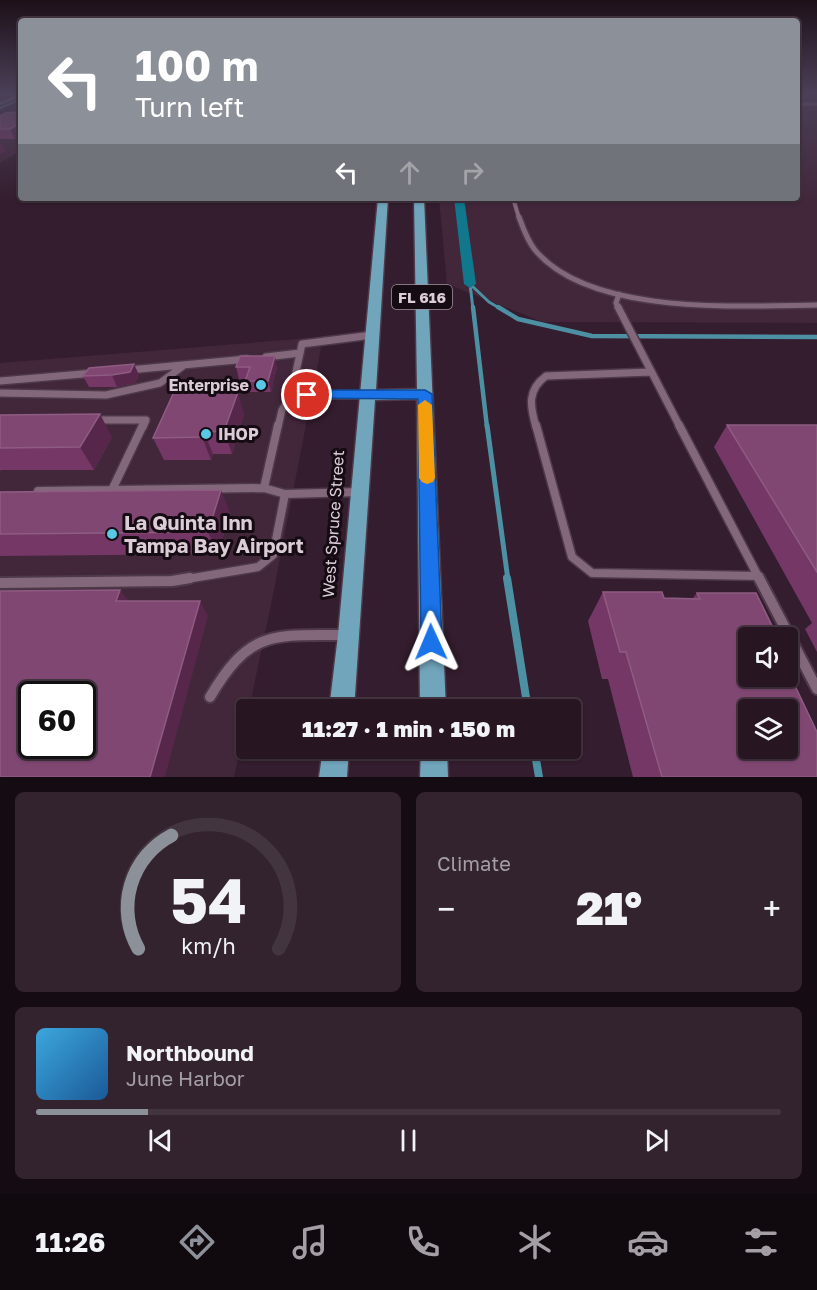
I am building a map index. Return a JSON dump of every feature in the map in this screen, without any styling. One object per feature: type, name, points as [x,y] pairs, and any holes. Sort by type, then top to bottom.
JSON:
[{"type":"main road","name":"West Spruce Street","points":[[342,699],[382,201]]},
{"type":"main road","name":"FL 616","points":[[419,201],[433,699]]},
{"type":"main road","points":[[367,395],[425,394]]},
{"type":"main road","points":[[333,777],[335,759]]},
{"type":"main road","points":[[434,759],[434,777]]},
{"type":"lane","points":[[514,201],[525,234],[536,251],[554,267],[586,283],[652,302],[817,305]]},
{"type":"lane","points":[[619,294],[616,303],[627,326],[817,689]]},
{"type":"lane","points":[[264,488],[282,410],[291,395],[302,345],[372,335]]},
{"type":"lane","points":[[124,370],[300,353]]},
{"type":"lane","points":[[0,393],[106,395],[159,383],[183,366]]},
{"type":"lane","points":[[0,381],[100,372]]},
{"type":"lane","points":[[651,372],[546,376],[537,382],[531,392],[530,405],[572,557],[592,573],[759,576]]},
{"type":"lane","points":[[291,395],[367,395]]},
{"type":"lane","points":[[90,420],[146,420],[112,490]]},
{"type":"lane","points":[[38,491],[264,488],[285,494],[360,492]]},
{"type":"lane","points":[[0,583],[172,581],[258,567],[273,555],[285,494]]},
{"type":"lane","points":[[210,697],[224,671],[240,652],[257,641],[275,636],[349,635]]},
{"type":"shaded area","points":[[0,129],[18,129],[18,152],[0,163]]},
{"type":"shaded area","points":[[800,129],[817,129],[817,323],[543,322],[447,284],[439,201],[800,201]]},
{"type":"shaded area","points":[[323,337],[251,699],[236,699],[236,759],[238,759],[234,777],[0,777],[0,363]]},
{"type":"building","points":[[240,356],[275,356],[268,381],[245,381],[250,367],[236,367]]},
{"type":"building","points":[[134,364],[130,372],[83,376],[89,368]]},
{"type":"building","points":[[174,392],[238,392],[224,431],[204,432],[202,437],[153,438]]},
{"type":"building","points":[[100,414],[80,447],[0,448],[0,415]]},
{"type":"building","points":[[727,425],[817,425],[817,572]]},
{"type":"building","points":[[221,490],[208,532],[0,534],[0,492]]},
{"type":"building","points":[[120,590],[116,601],[200,601],[150,777],[0,777],[0,591]]},
{"type":"building","points":[[603,592],[662,592],[664,598],[700,599],[697,593],[756,593],[773,627],[738,627],[738,687],[796,687],[817,732],[817,777],[662,777],[626,652],[620,652]]},
{"type":"waterway","points":[[459,201],[470,284]]},
{"type":"waterway","points":[[473,309],[470,284],[489,302],[501,309]]},
{"type":"waterway","points":[[473,307],[487,427]]},
{"type":"waterway","points":[[498,307],[518,319],[592,336],[817,337]]},
{"type":"waterway","points":[[487,425],[508,580]]},
{"type":"waterway","points":[[507,578],[526,699]]},
{"type":"waterway","points":[[536,759],[539,777]]},
{"type":"slow traffic","points":[[425,405],[427,478]]},
{"type":"place","name":"Enterprise","points":[[261,385]]},
{"type":"place","name":"IHOP","points":[[206,434]]},
{"type":"place","name":"La Quinta Inn Tampa Bay Airport","points":[[112,534]]},
{"type":"route","points":[[307,395],[425,394],[431,642]]}]
